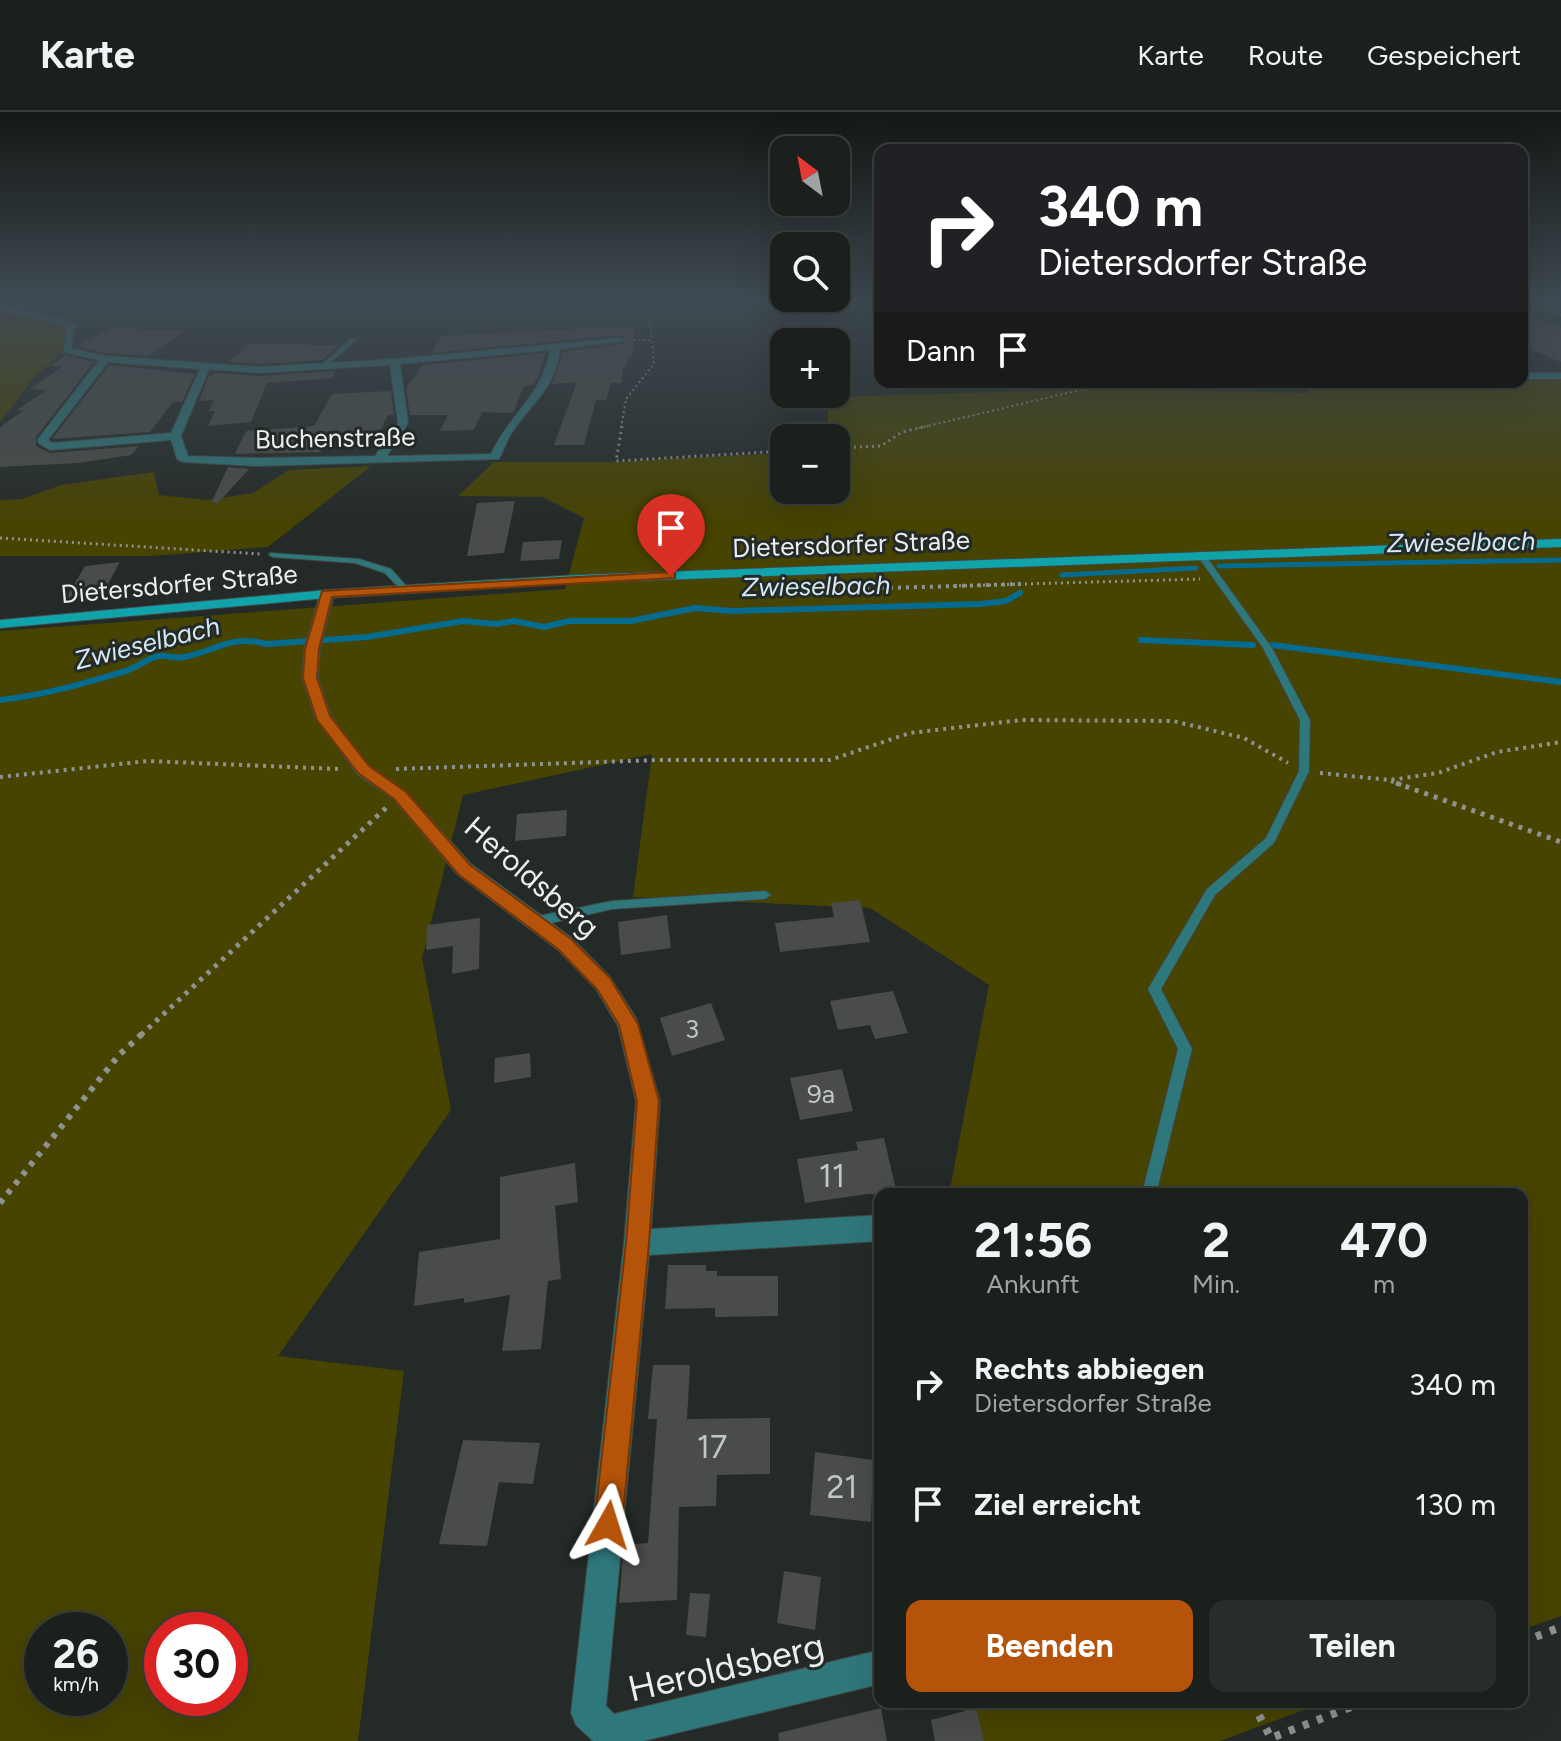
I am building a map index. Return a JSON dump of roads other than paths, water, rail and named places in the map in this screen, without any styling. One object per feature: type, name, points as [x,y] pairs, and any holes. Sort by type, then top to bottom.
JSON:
[{"type":"street","points":[[91,377],[42,441],[50,447],[175,436],[201,377]]},
{"type":"street","points":[[379,459],[403,423],[397,377]]},
{"type":"street","name":"Buchenstraße","points":[[175,436],[183,459],[196,462],[495,457],[507,431],[543,389],[548,377]]},
{"type":"street","name":"Dietersdorfer Straße","points":[[0,624],[405,589],[1200,554],[1561,543]]},
{"type":"street","name":"Heroldsberg","points":[[327,594],[314,641],[310,678],[323,717],[363,770],[400,796],[464,869],[565,944],[603,983],[628,1024],[648,1101],[637,1243],[588,1713],[609,1732],[874,1668]]},
{"type":"street","points":[[637,1243],[874,1228]]},
{"type":"lane","points":[[1150,1188],[1185,1049],[1154,989],[1211,892],[1270,840],[1304,771],[1305,720],[1267,648],[1200,554]]},
{"type":"lane","points":[[273,555],[356,561],[388,571],[405,589]]},
{"type":"lane","points":[[534,922],[612,905],[765,895]]},
{"type":"waterway","name":"Zwieselbach","points":[[1219,566],[1561,560]]},
{"type":"waterway","name":"Zwieselbach","points":[[1062,575],[1196,568]]},
{"type":"waterway","name":"Zwieselbach","points":[[0,700],[126,671],[159,656],[184,657],[243,641],[266,644],[367,637],[463,621],[496,624],[514,621],[544,627],[569,621],[631,621],[695,608],[732,611],[980,604],[1006,601],[1020,593]]},
{"type":"waterway","points":[[1141,640],[1253,645]]},
{"type":"waterway","points":[[1272,645],[1561,682]]}]
